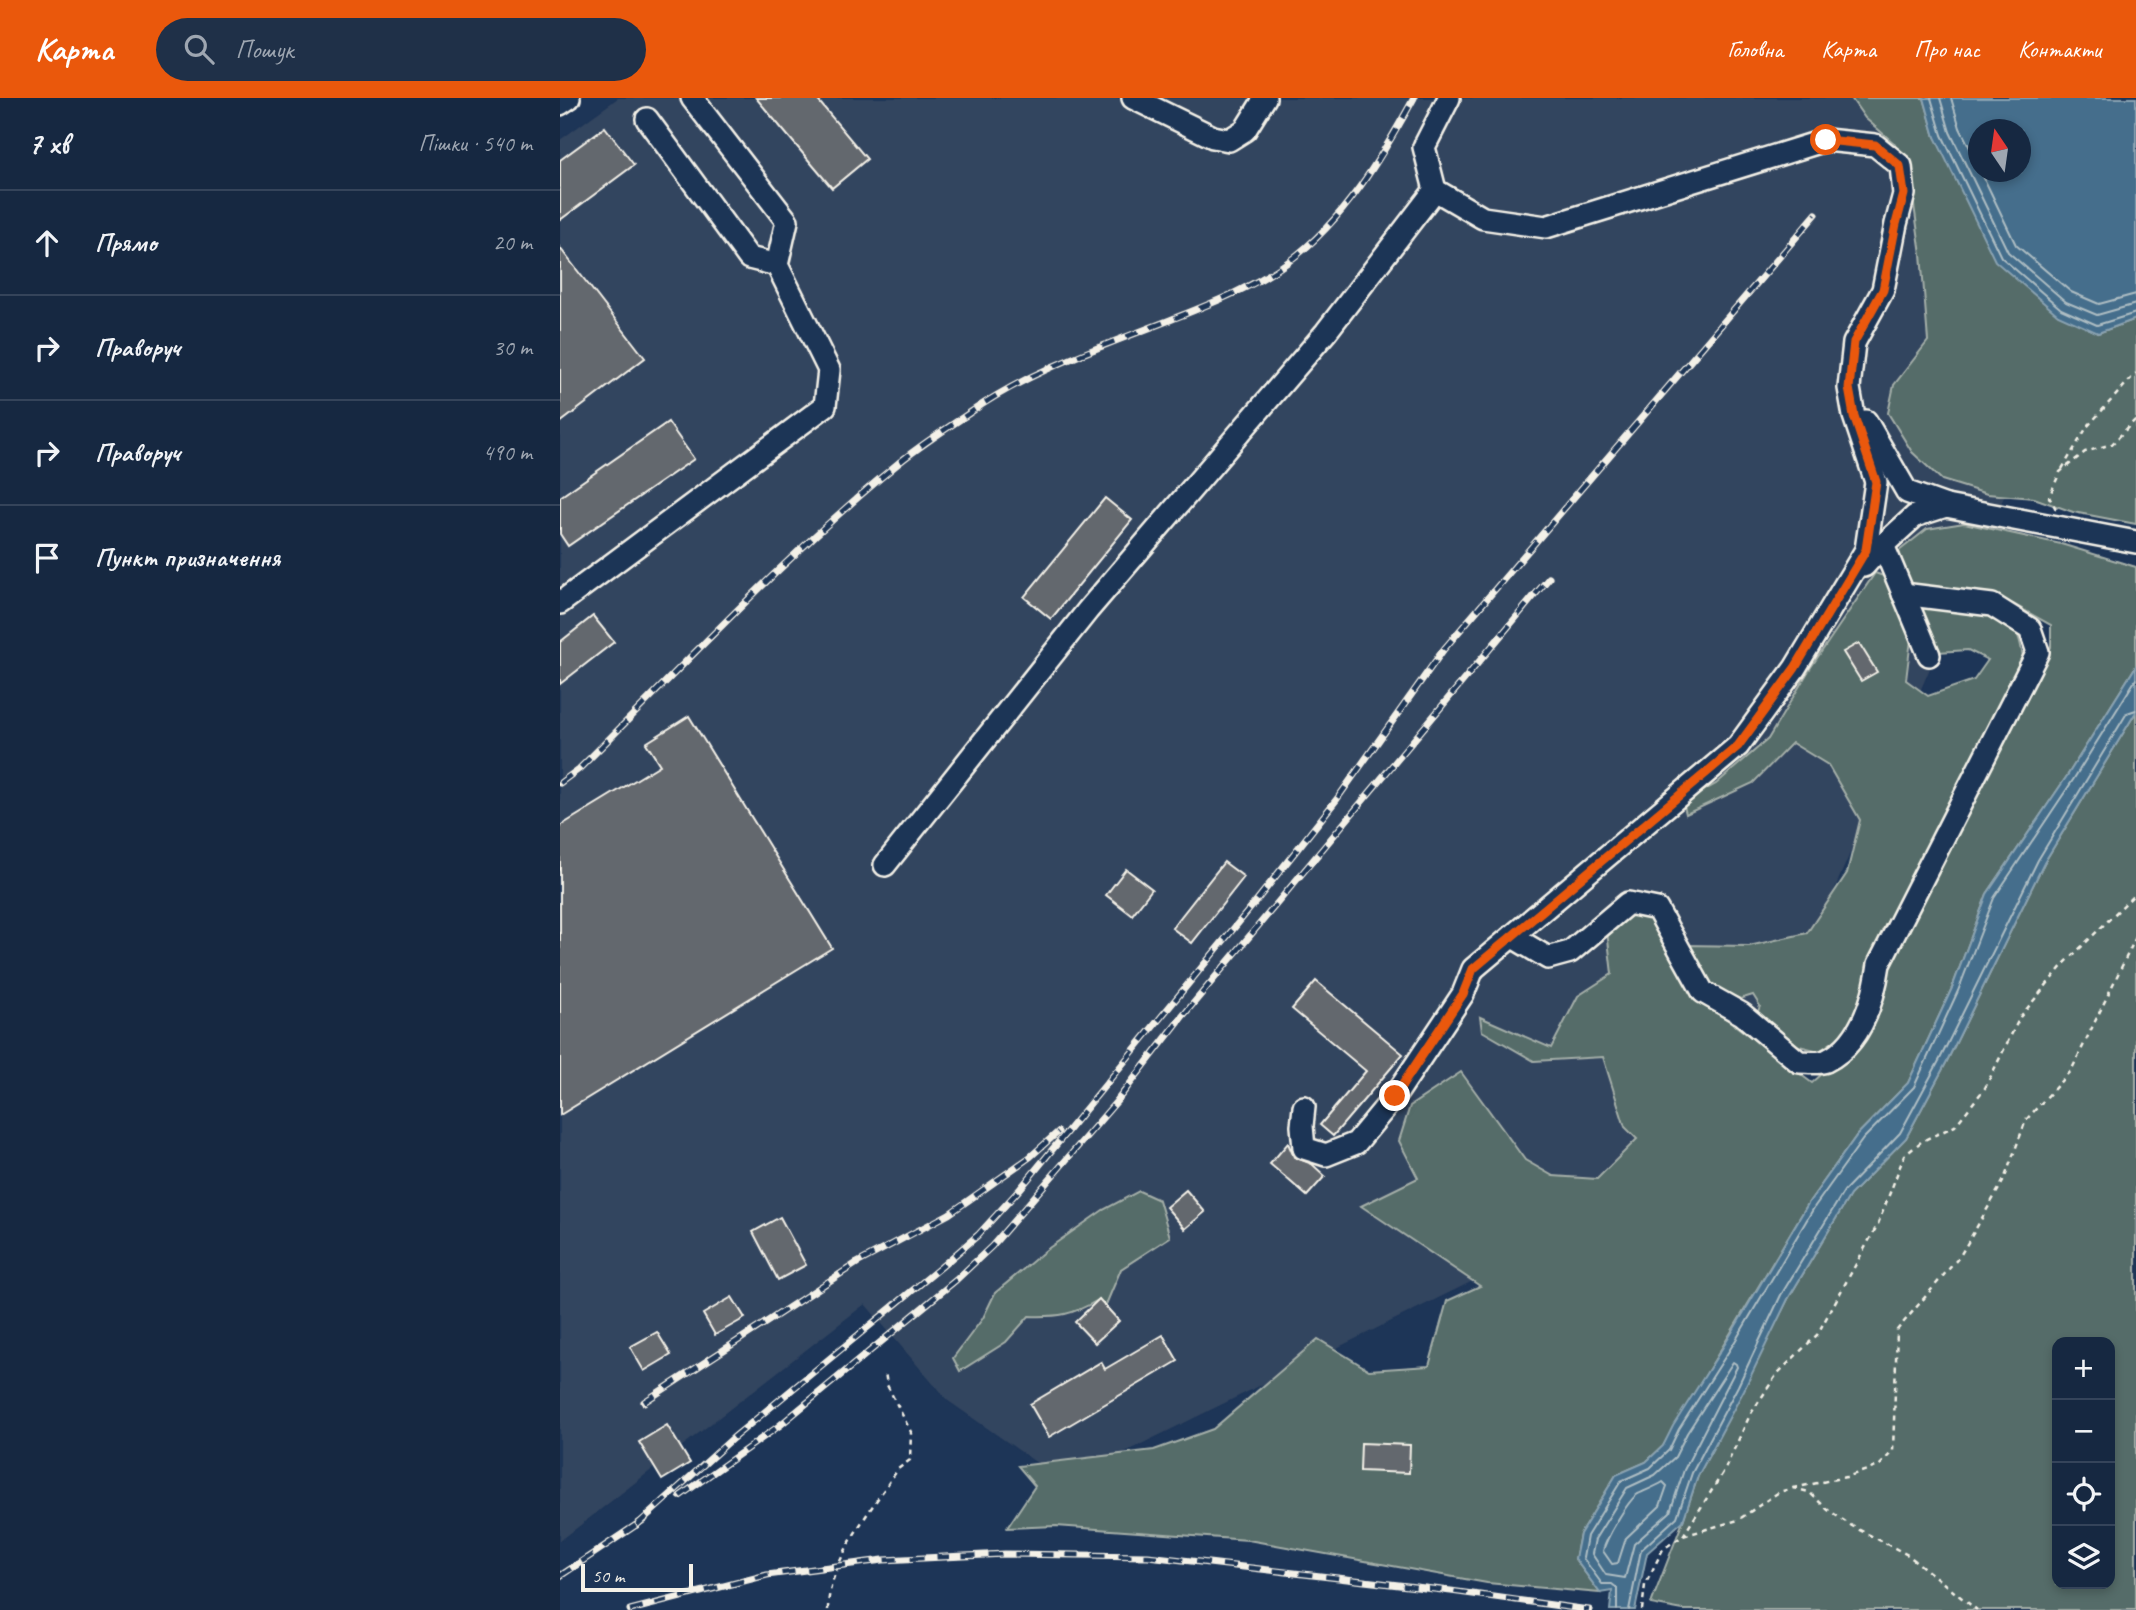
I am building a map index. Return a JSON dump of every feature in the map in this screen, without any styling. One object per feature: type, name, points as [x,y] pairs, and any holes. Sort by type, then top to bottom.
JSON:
[{"type":"street","points":[[560,104],[569,98]]},
{"type":"street","points":[[560,603],[825,407],[829,370],[777,265],[787,221],[692,98]]},
{"type":"street","points":[[1133,98],[1213,138],[1229,140],[1245,130],[1265,98]]},
{"type":"street","points":[[1304,1107],[1304,1148],[1326,1155],[1356,1143],[1403,1085],[1463,994],[1473,969],[1738,746],[1795,668],[1866,550],[1876,482],[1854,416],[1849,388],[1854,342],[1883,290],[1904,194],[1900,166],[1875,145],[1826,140],[1546,227],[1483,219],[1435,190],[1424,147],[1449,98]]},
{"type":"street","points":[[647,119],[749,258],[777,265]]},
{"type":"street","points":[[885,865],[1088,610],[1326,332],[1435,190]]},
{"type":"street","points":[[1849,388],[1907,492],[1946,506],[2136,542]]},
{"type":"street","points":[[1845,588],[1882,545],[1915,516],[1946,506]]},
{"type":"street","points":[[1882,545],[1929,655]]},
{"type":"street","points":[[1513,937],[1548,958],[1570,951],[1628,903],[1657,909],[1703,992],[1742,1014],[1799,1062],[1825,1062],[1852,1041],[1875,992],[1879,964],[2038,652],[2030,629],[1993,605],[1903,594]]},
{"type":"path","points":[[2070,529],[2049,497],[2060,472],[2087,427],[2136,373]]},
{"type":"path","points":[[2060,472],[2085,452],[2112,444],[2136,419]]},
{"type":"path","points":[[1683,1536],[1724,1471],[1750,1415],[1777,1374],[1817,1335],[1878,1224],[1904,1156],[1922,1141],[1955,1126],[1985,1088],[2020,1017],[2063,965],[2136,893]]},
{"type":"path","points":[[1642,1610],[1645,1585],[1664,1549],[1683,1536],[1738,1520],[1779,1492],[1846,1477],[1879,1466],[1893,1451],[1897,1330],[1960,1256],[2004,1180],[2026,1120],[2072,1069],[2136,937]]},
{"type":"path","points":[[828,1610],[828,1593],[844,1553],[898,1469],[909,1460],[911,1432],[887,1385],[885,1372]]},
{"type":"path","points":[[1793,1488],[1809,1492],[1828,1510],[1852,1526],[1908,1555],[1977,1610]]},
{"type":"shaded area","points":[[618,98],[1889,98],[2036,423],[1717,1161],[1064,1482],[947,1400],[865,1304],[560,1541],[560,140]]},
{"type":"green space","points":[[1851,98],[1924,98],[1935,137],[1968,177],[1968,182],[1972,182],[2098,333],[2136,319],[2136,524],[2073,512],[2034,498],[1987,494],[1942,480],[1912,452],[1888,413],[1894,385],[1928,341],[1921,254],[1910,177],[1894,143],[1865,118]]},
{"type":"green space","points":[[1964,523],[2061,544],[2136,567],[2136,666],[2067,776],[1987,894],[1952,988],[1908,1083],[1857,1135],[1809,1202],[1663,1446],[1646,1462],[1616,1475],[1580,1534],[1575,1559],[1600,1593],[1487,1583],[1248,1540],[1056,1526],[1007,1528],[1035,1486],[1018,1466],[1154,1450],[1213,1429],[1318,1339],[1369,1370],[1429,1366],[1447,1301],[1480,1286],[1361,1206],[1418,1178],[1399,1141],[1410,1106],[1461,1072],[1525,1160],[1553,1176],[1597,1179],[1637,1139],[1625,1127],[1603,1057],[1534,1061],[1482,1031],[1480,1017],[1551,1048],[1578,996],[1612,974],[1607,931],[1634,911],[1650,916],[1700,999],[1812,1083],[1866,1035],[1886,993],[1883,970],[2051,647],[2051,625],[2013,604],[1910,588],[1899,551],[1927,529]]},
{"type":"green space","points":[[1875,573],[1889,578],[1911,639],[1906,680],[1928,696],[1974,680],[1988,660],[1968,650],[1938,652],[1917,599],[1966,606],[2001,617],[2016,631],[2024,664],[1846,1033],[1819,1051],[1795,1045],[1755,1019],[1760,1006],[1753,995],[1740,999],[1706,984],[1685,945],[1749,946],[1807,933],[1847,873],[1860,820],[1828,765],[1792,743],[1753,783],[1686,814],[1683,802],[1716,784],[1768,739],[1811,667]]},
{"type":"green space","points":[[2136,712],[2136,1610],[1683,1610],[1651,1604],[1698,1476],[1788,1299],[1850,1195],[1906,1138],[1946,1063],[2044,863]]},
{"type":"green space","points":[[1139,1191],[1159,1200],[1170,1237],[1121,1269],[1105,1307],[1098,1300],[1065,1314],[1029,1316],[1006,1342],[960,1371],[953,1358],[983,1318],[995,1293],[1046,1250],[1103,1210]]},
{"type":"water","points":[[1924,98],[2136,98],[2136,319],[2098,333],[2058,315],[1995,261],[1935,137]]},
{"type":"water","points":[[2136,666],[2136,712],[2044,863],[1946,1063],[1906,1138],[1850,1195],[1788,1299],[1698,1476],[1683,1521],[1647,1553],[1635,1610],[1610,1610],[1612,1591],[1600,1593],[1575,1559],[1580,1534],[1616,1475],[1646,1462],[1663,1446],[1809,1202],[1857,1135],[1908,1083],[1952,988],[1987,894],[2067,776]]},
{"type":"building","points":[[756,98],[816,98],[867,159],[832,188]]},
{"type":"building","points":[[605,127],[634,165],[560,220],[560,160]]},
{"type":"building","points":[[560,248],[645,358],[560,423]]},
{"type":"building","points":[[668,422],[694,459],[568,546],[560,534],[560,497]]},
{"type":"building","points":[[1105,498],[1132,520],[1051,619],[1024,597]]},
{"type":"building","points":[[593,616],[614,642],[560,684],[560,642]]},
{"type":"building","points":[[1859,643],[1877,672],[1861,681],[1843,652]]},
{"type":"building","points":[[689,716],[832,948],[560,1115],[560,826],[660,765],[646,743]]},
{"type":"building","points":[[1224,862],[1244,877],[1192,943],[1172,928]]},
{"type":"building","points":[[1126,869],[1152,889],[1132,915],[1106,895]]},
{"type":"building","points":[[1316,981],[1403,1054],[1333,1136],[1320,1125],[1366,1071],[1292,1009]]},
{"type":"building","points":[[1288,1143],[1294,1157],[1312,1164],[1325,1176],[1307,1196],[1270,1164]]},
{"type":"building","points":[[1186,1190],[1205,1212],[1185,1229],[1166,1207]]},
{"type":"building","points":[[780,1217],[806,1265],[778,1280],[753,1232]]},
{"type":"building","points":[[732,1297],[745,1318],[715,1335],[703,1314]]},
{"type":"building","points":[[1099,1299],[1119,1321],[1095,1343],[1075,1322]]},
{"type":"building","points":[[657,1332],[671,1355],[644,1371],[630,1347]]},
{"type":"building","points":[[1163,1335],[1178,1361],[1049,1437],[1030,1404],[1101,1362],[1105,1369]]},
{"type":"building","points":[[667,1425],[690,1463],[662,1480],[639,1442]]},
{"type":"building","points":[[1361,1443],[1410,1445],[1409,1473],[1360,1471]]},
{"type":"railway","points":[[560,783],[579,769],[813,538],[923,445],[994,397],[1043,371],[1230,295],[1260,280],[1308,246],[1327,228],[1360,187],[1414,98]]},
{"type":"railway","points":[[637,1525],[733,1438],[978,1235],[1020,1189],[1337,799],[1444,649],[1816,214]]},
{"type":"railway","points":[[680,1496],[779,1426],[956,1280],[992,1246],[1116,1102],[1182,1017],[1549,578]]},
{"type":"railway","points":[[644,1402],[857,1263],[949,1214],[1030,1157],[1058,1132]]},
{"type":"railway","points":[[560,1576],[645,1519]]},
{"type":"railway","points":[[630,1610],[767,1575],[883,1560],[1005,1554],[1148,1556],[1589,1610]]},
{"type":"route","points":[[1395,1096],[1463,994],[1473,969],[1738,746],[1795,668],[1866,550],[1876,482],[1854,416],[1849,388],[1854,342],[1883,290],[1904,194],[1900,166],[1875,145],[1826,140]]}]
